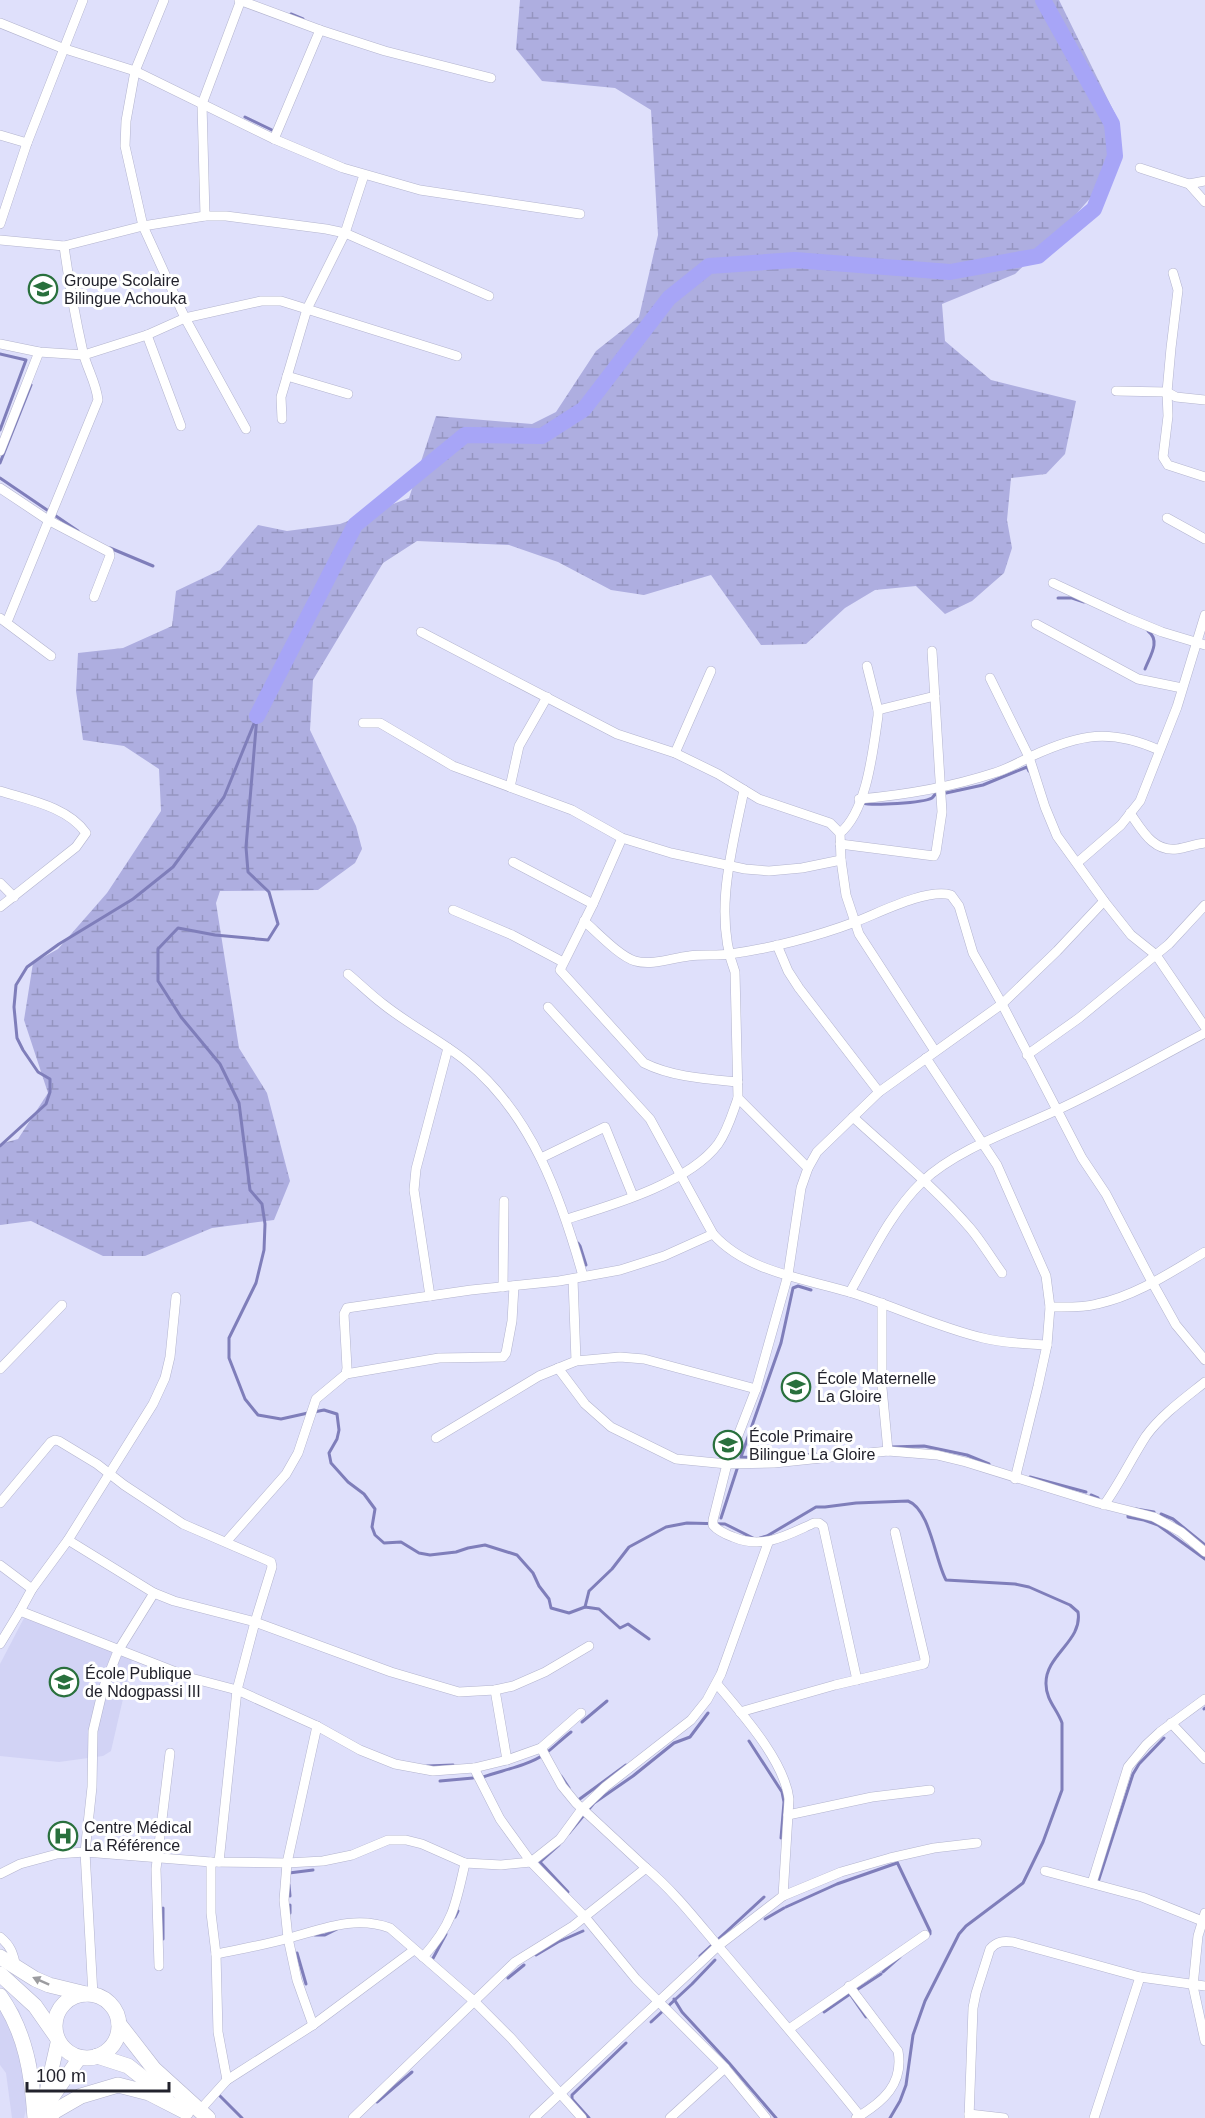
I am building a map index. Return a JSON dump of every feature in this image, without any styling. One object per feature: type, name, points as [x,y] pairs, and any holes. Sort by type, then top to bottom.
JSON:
[{"type":"highway","points":[[0,1957],[46,1983],[101,1998],[113,2008],[119,2024],[154,2069],[196,2115]]},
{"type":"highway","points":[[0,1974],[35,2006],[65,2050],[80,2057],[105,2053],[116,2040],[119,2024]]},
{"type":"highway","points":[[57,2038],[55,2019],[58,2011],[70,1999],[90,1995]]},
{"type":"highway","points":[[0,1996],[27,2050],[32,2084],[46,2116],[81,2096],[118,2085],[149,2093],[196,2115]]},
{"type":"highway","points":[[97,2056],[128,2066],[196,2115]]},
{"type":"main road","points":[[46,2116],[57,2038]]},
{"type":"main road","points":[[46,2116],[80,2057]]},
{"type":"street","points":[[0,224],[27,143],[82,0]]},
{"type":"street","points":[[164,0],[135,71],[126,121],[125,146],[143,226],[185,318],[246,429]]},
{"type":"street","points":[[205,216],[202,104],[240,0],[385,51],[491,78]]},
{"type":"street","points":[[0,23],[63,48],[135,71],[274,139],[364,175],[441,194],[580,214]]},
{"type":"street","points":[[274,139],[320,30]]},
{"type":"street","points":[[0,135],[27,143]]},
{"type":"street","points":[[1140,168],[1189,184],[1205,181]]},
{"type":"street","points":[[282,420],[281,397],[307,309],[345,233],[364,175]]},
{"type":"street","points":[[1189,184],[1205,202]]},
{"type":"street","points":[[0,240],[64,246],[143,226],[205,216],[226,216],[345,233],[489,296]]},
{"type":"street","points":[[51,656],[3,620],[98,400],[96,385],[84,356],[64,246]]},
{"type":"street","points":[[1173,273],[1178,290],[1167,392],[1168,416],[1164,462],[1205,477]]},
{"type":"street","points":[[0,344],[39,352],[84,356],[147,335],[185,318],[261,301],[281,301],[457,356]]},
{"type":"street","points":[[147,335],[181,426]]},
{"type":"street","points":[[0,452],[39,352]]},
{"type":"street","points":[[287,376],[348,394]]},
{"type":"street","points":[[1116,391],[1167,392],[1176,397],[1205,400]]},
{"type":"street","points":[[0,488],[48,520],[109,552],[110,556],[94,597]]},
{"type":"street","points":[[1167,518],[1205,539]]},
{"type":"street","points":[[1053,583],[1162,632],[1200,643]]},
{"type":"street","points":[[1077,863],[1121,825],[1140,801],[1149,783],[1159,750],[1200,643],[1205,615]]},
{"type":"street","points":[[1036,624],[1138,679],[1182,688]]},
{"type":"street","points":[[422,632],[617,734],[675,753],[718,774],[759,799],[830,823],[840,833]]},
{"type":"street","points":[[840,844],[934,856],[937,850],[942,812],[932,651]]},
{"type":"street","points":[[867,666],[878,710],[868,779],[851,821],[840,833],[840,860],[846,895],[859,934],[935,1051]]},
{"type":"street","points":[[675,753],[711,670]]},
{"type":"street","points":[[990,678],[1029,757],[1057,836],[1131,934],[1156,955],[1205,1026]]},
{"type":"street","points":[[878,710],[935,696]]},
{"type":"street","points":[[510,787],[519,746],[547,697]]},
{"type":"street","points":[[363,723],[380,723],[453,766],[572,810],[622,838],[671,853],[748,870],[777,871],[840,860]]},
{"type":"street","points":[[860,799],[941,790],[994,773],[1071,740],[1085,737],[1105,736],[1135,740],[1159,750]]},
{"type":"street","points":[[567,1219],[633,1196],[680,1174],[707,1156],[728,1129],[738,1098],[738,1082],[735,972],[729,955],[725,914],[728,865],[744,790]]},
{"type":"street","points":[[0,791],[64,814],[86,833],[76,847],[0,907]]},
{"type":"street","points":[[1130,813],[1151,841],[1159,846],[1169,850],[1205,843]]},
{"type":"street","points":[[622,838],[593,904],[560,967],[561,972],[644,1063],[653,1068],[682,1075],[738,1082]]},
{"type":"street","points":[[513,862],[593,904]]},
{"type":"street","points":[[0,883],[14,897]]},
{"type":"street","points":[[584,921],[623,955],[634,961],[658,962],[692,956],[729,955],[777,945],[854,923],[899,904],[938,894],[951,895],[959,906],[973,953],[1082,1158],[1106,1194],[1176,1325],[1205,1360]]},
{"type":"street","points":[[857,1680],[823,1526],[814,1523],[768,1543],[743,1542],[713,1525],[728,1464],[756,1389],[788,1275],[801,1188],[817,1152],[879,1092],[1002,1004],[1104,901]]},
{"type":"street","points":[[1027,1055],[1078,1018],[1156,955],[1186,928],[1205,905]]},
{"type":"street","points":[[453,910],[512,935],[563,962]]},
{"type":"street","points":[[777,945],[788,971],[799,988],[879,1092]]},
{"type":"street","points":[[348,974],[383,1004],[467,1062],[501,1094],[541,1158],[567,1219],[583,1276]]},
{"type":"street","points":[[548,1007],[592,1057],[642,1108],[713,1234],[724,1246],[748,1261],[850,1292],[956,1331],[986,1339],[1047,1345]]},
{"type":"street","points":[[850,1292],[906,1198],[924,1180],[983,1143],[1057,1110],[1205,1033]]},
{"type":"street","points":[[430,1296],[414,1190],[416,1169],[448,1048]]},
{"type":"street","points":[[926,1058],[997,1165],[1046,1276],[1050,1307],[1047,1345],[1015,1479]]},
{"type":"street","points":[[738,1098],[808,1168]]},
{"type":"street","points":[[853,1117],[924,1180],[971,1228],[1002,1273]]},
{"type":"street","points":[[541,1158],[605,1127],[633,1196]]},
{"type":"street","points":[[226,1542],[286,1474],[297,1453],[318,1396],[346,1374],[439,1358],[503,1357],[506,1353],[512,1321],[504,1201]]},
{"type":"street","points":[[346,1374],[345,1311],[347,1308],[573,1279],[620,1269],[664,1256],[713,1234]]},
{"type":"street","points":[[1050,1307],[1095,1305],[1117,1299],[1205,1252]]},
{"type":"street","points":[[573,1279],[576,1361]]},
{"type":"street","points":[[0,1644],[32,1588],[68,1540],[153,1404],[165,1378],[170,1358],[176,1297]]},
{"type":"street","points":[[882,1303],[882,1388],[888,1451]]},
{"type":"street","points":[[0,1369],[62,1305]]},
{"type":"street","points":[[436,1438],[539,1376],[576,1361],[620,1357],[644,1359],[756,1389]]},
{"type":"street","points":[[558,1368],[585,1404],[611,1426],[676,1459],[728,1464],[774,1463],[888,1451],[937,1455],[1104,1505],[1154,1517],[1181,1532],[1205,1552]]},
{"type":"street","points":[[1104,1505],[1147,1435],[1164,1417],[1205,1382]]},
{"type":"street","points":[[0,1503],[55,1440],[110,1473],[124,1485],[183,1524],[271,1562],[272,1567],[237,1690],[215,1862],[211,1913],[216,1954],[218,2032],[227,2080]]},
{"type":"street","points":[[740,1712],[924,1664],[925,1659],[895,1532]]},
{"type":"street","points":[[68,1540],[154,1593],[174,1601],[255,1622],[391,1672],[459,1692],[495,1690],[513,1686],[545,1672],[589,1646]]},
{"type":"street","points":[[0,1874],[20,1864],[57,1854],[85,1852],[215,1862],[323,1861],[352,1854],[388,1840],[406,1840],[422,1844],[465,1863],[501,1865],[531,1862],[560,1839],[582,1809],[605,1787],[691,1720],[717,1684],[752,1593],[768,1543]]},
{"type":"street","points":[[0,1565],[32,1588]]},
{"type":"street","points":[[90,1995],[85,1852],[92,1787],[93,1731],[103,1689],[118,1651],[154,1593]]},
{"type":"street","points":[[20,1611],[191,1678],[237,1690],[316,1726],[360,1750],[395,1764],[433,1771],[474,1768],[541,1748],[581,1713]]},
{"type":"street","points":[[717,1684],[752,1725],[783,1776],[789,1799],[783,1896]]},
{"type":"street","points":[[495,1690],[507,1760]]},
{"type":"street","points":[[1092,1882],[1128,1767],[1146,1745],[1171,1723],[1205,1699]]},
{"type":"street","points":[[1171,1723],[1205,1759]]},
{"type":"street","points":[[313,2025],[297,1980],[288,1938],[284,1900],[287,1863],[316,1726]]},
{"type":"street","points":[[541,1748],[562,1786],[582,1809],[664,1883],[789,2029],[858,2117],[878,2103],[891,2090],[897,2078],[900,2063],[898,2051],[849,1986]]},
{"type":"street","points":[[159,1966],[157,1857],[170,1753]]},
{"type":"street","points":[[474,1768],[500,1819],[531,1862],[585,1917],[657,2002],[725,2068],[766,2118]]},
{"type":"street","points":[[788,1815],[872,1797],[930,1790]]},
{"type":"street","points":[[534,2118],[717,1946],[783,1896],[841,1872],[890,1858],[934,1848],[977,1843]]},
{"type":"street","points":[[423,1957],[439,1940],[449,1922],[457,1901],[465,1863]]},
{"type":"street","points":[[353,2118],[515,1962],[573,1926],[646,1868]]},
{"type":"street","points":[[1045,1871],[1092,1882],[1204,1918],[1197,1936],[1193,1986],[1205,2041]]},
{"type":"street","points":[[216,1954],[343,1923],[360,1921],[379,1923],[390,1928],[474,2001],[561,2092],[582,2118]]},
{"type":"street","points":[[789,2029],[925,1935]]},
{"type":"street","points":[[0,1936],[13,1951],[16,1967]]},
{"type":"street","points":[[1004,2118],[969,2116],[976,1993],[990,1949],[995,1944],[1003,1941],[1023,1944],[1140,1977],[1205,1986]]},
{"type":"street","points":[[196,2115],[227,2080],[313,2025],[414,1950]]},
{"type":"street","points":[[1094,2118],[1140,1977]]},
{"type":"street","points":[[670,2118],[725,2068]]},
{"type":"shaded area","name":"École Publique de Ndogpassi III","points":[[24,1618],[96,1644],[132,1660],[111,1751],[103,1756],[59,1762],[0,1756],[0,1664]]},
{"type":"shaded area","points":[[0,1992],[19,2010],[37,2064],[24,2118],[12,2118],[6,2073],[0,2065]]},
{"type":"green space","points":[[520,0],[1059,0],[1118,120],[1108,178],[1062,230],[1015,274],[942,304],[945,341],[991,380],[1076,401],[1065,454],[1046,474],[1011,478],[1007,520],[1012,548],[1004,573],[972,601],[945,614],[916,586],[875,590],[845,608],[806,644],[761,645],[711,575],[644,595],[611,590],[558,562],[509,545],[417,541],[383,563],[313,680],[310,730],[356,826],[362,849],[355,863],[318,890],[220,891],[216,903],[239,1048],[267,1093],[290,1181],[274,1220],[212,1228],[145,1256],[103,1256],[31,1221],[0,1225],[0,1144],[18,1139],[48,1093],[24,1020],[33,963],[58,949],[107,893],[161,811],[159,769],[124,746],[83,740],[76,691],[78,653],[123,648],[172,626],[176,591],[220,570],[258,525],[287,531],[340,524],[409,498],[436,416],[532,424],[556,412],[596,351],[639,317],[658,235],[651,110],[615,88],[542,81],[516,49]]},
{"type":"waterway","points":[[257,716],[355,525],[465,435],[542,436],[584,409],[669,298],[709,266],[795,260],[950,272],[1038,256],[1094,209],[1115,156],[1112,124],[1043,0]]},
{"type":"waterway","points":[[291,14],[303,19]]},
{"type":"waterway","points":[[245,117],[272,130]]},
{"type":"waterway","points":[[0,354],[26,360],[0,430]]},
{"type":"waterway","points":[[0,463],[31,385]]},
{"type":"waterway","points":[[0,478],[78,531]]},
{"type":"waterway","points":[[110,548],[153,566]]},
{"type":"waterway","points":[[1058,598],[1072,598],[1084,602]]},
{"type":"waterway","points":[[1145,669],[1154,644],[1154,639],[1148,631]]},
{"type":"waterway","points":[[257,716],[246,847],[248,872],[269,892],[278,924],[268,940],[215,935],[178,928],[158,949],[158,981],[181,1017],[220,1064],[239,1103],[250,1190],[262,1204],[265,1224],[264,1250],[256,1283],[229,1338],[229,1358],[245,1399],[258,1415],[281,1419],[308,1413]]},
{"type":"waterway","points":[[0,1146],[46,1104],[50,1092],[50,1079],[38,1072],[17,1038],[14,1007],[16,985],[27,967],[59,944],[133,899],[173,867],[224,797],[255,721]]},
{"type":"waterway","points":[[944,792],[983,785],[1027,767],[1029,771]]},
{"type":"waterway","points":[[862,803],[886,804],[927,800],[938,791]]},
{"type":"waterway","points":[[578,1243],[586,1265]]},
{"type":"waterway","points":[[811,1290],[798,1286],[793,1288],[781,1343],[741,1457],[763,1458],[816,1454]]},
{"type":"waterway","points":[[314,1412],[324,1410],[337,1414],[339,1430],[329,1453],[331,1463],[348,1482],[364,1494],[375,1509],[372,1527],[375,1535],[384,1543],[401,1542],[419,1553],[430,1555],[485,1545],[517,1555],[533,1573],[549,1599],[551,1608],[569,1613],[585,1607],[599,1609],[620,1628],[628,1624],[649,1639]]},
{"type":"waterway","points":[[891,1447],[924,1446],[967,1455],[989,1464]]},
{"type":"waterway","points":[[721,1518],[738,1466]]},
{"type":"waterway","points":[[1030,1477],[1086,1492]]},
{"type":"waterway","points":[[1091,1495],[1098,1498]]},
{"type":"waterway","points":[[760,1538],[816,1507],[908,1501],[922,1514],[927,1524],[946,1580],[1015,1584],[1029,1587],[1070,1605],[1078,1612],[1075,1631],[1047,1674],[1046,1690],[1062,1723],[1062,1790],[1043,1842],[1023,1883],[966,1926],[959,1934],[925,2001],[913,2035],[906,2085],[890,2118]]},
{"type":"waterway","points":[[1136,1509],[1154,1512]]},
{"type":"waterway","points":[[1128,1514],[1128,1517],[1158,1525],[1205,1559]]},
{"type":"waterway","points":[[1161,1514],[1173,1519],[1205,1545]]},
{"type":"waterway","points":[[585,1607],[589,1591],[612,1569],[629,1547],[666,1527],[687,1523],[725,1524],[753,1538]]},
{"type":"waterway","points":[[582,1722],[607,1701]]},
{"type":"waterway","points":[[569,1833],[594,1803],[674,1743],[690,1737],[708,1713]]},
{"type":"waterway","points":[[483,1779],[483,1777],[538,1758],[571,1732]]},
{"type":"waterway","points":[[1098,1882],[1133,1774],[1139,1764],[1164,1738]]},
{"type":"waterway","points":[[749,1741],[782,1792],[784,1802],[781,1838]]},
{"type":"waterway","points":[[427,1766],[453,1765]]},
{"type":"waterway","points":[[577,1801],[626,1765]]},
{"type":"waterway","points":[[561,1776],[569,1788]]},
{"type":"waterway","points":[[440,1781],[473,1778]]},
{"type":"waterway","points":[[559,1845],[540,1862],[568,1892]]},
{"type":"waterway","points":[[896,1860],[930,1931],[930,1934],[926,1936]]},
{"type":"waterway","points":[[786,1907],[837,1884],[897,1863]]},
{"type":"waterway","points":[[289,1873],[313,1870]]},
{"type":"waterway","points":[[289,1885],[290,1896]]},
{"type":"waterway","points":[[700,1956],[764,1897]]},
{"type":"waterway","points":[[290,1905],[290,1913]]},
{"type":"waterway","points":[[163,1908],[163,1939]]},
{"type":"waterway","points":[[765,1919],[784,1908]]},
{"type":"waterway","points":[[455,1917],[458,1911]]},
{"type":"waterway","points":[[315,1935],[325,1935],[337,1929]]},
{"type":"waterway","points":[[536,1955],[583,1931]]},
{"type":"waterway","points":[[431,1962],[446,1934]]},
{"type":"waterway","points":[[297,1953],[306,1984]]},
{"type":"waterway","points":[[883,1972],[900,1957]]},
{"type":"waterway","points":[[651,2022],[715,1960]]},
{"type":"waterway","points":[[508,1978],[524,1965]]},
{"type":"waterway","points":[[855,1991],[881,1974]]},
{"type":"waterway","points":[[824,2012],[850,1994],[866,2017]]},
{"type":"waterway","points":[[674,1999],[682,2012],[776,2118]]},
{"type":"waterway","points":[[589,2118],[572,2099],[572,2095],[626,2043]]},
{"type":"waterway","points":[[377,2102],[412,2072]]},
{"type":"waterway","points":[[218,2094],[242,2118]]},
{"type":"place","name":"Groupe Scolaire Bilingue Achouka","points":[[43,289]]},
{"type":"place","name":"École Maternelle La Gloire","points":[[796,1387]]},
{"type":"place","name":"École Primaire Bilingue La Gloire","points":[[728,1445]]},
{"type":"place","name":"École Publique de Ndogpassi III","points":[[64,1682]]},
{"type":"place","name":"Centre Médical La Référence","points":[[63,1836]]}]
